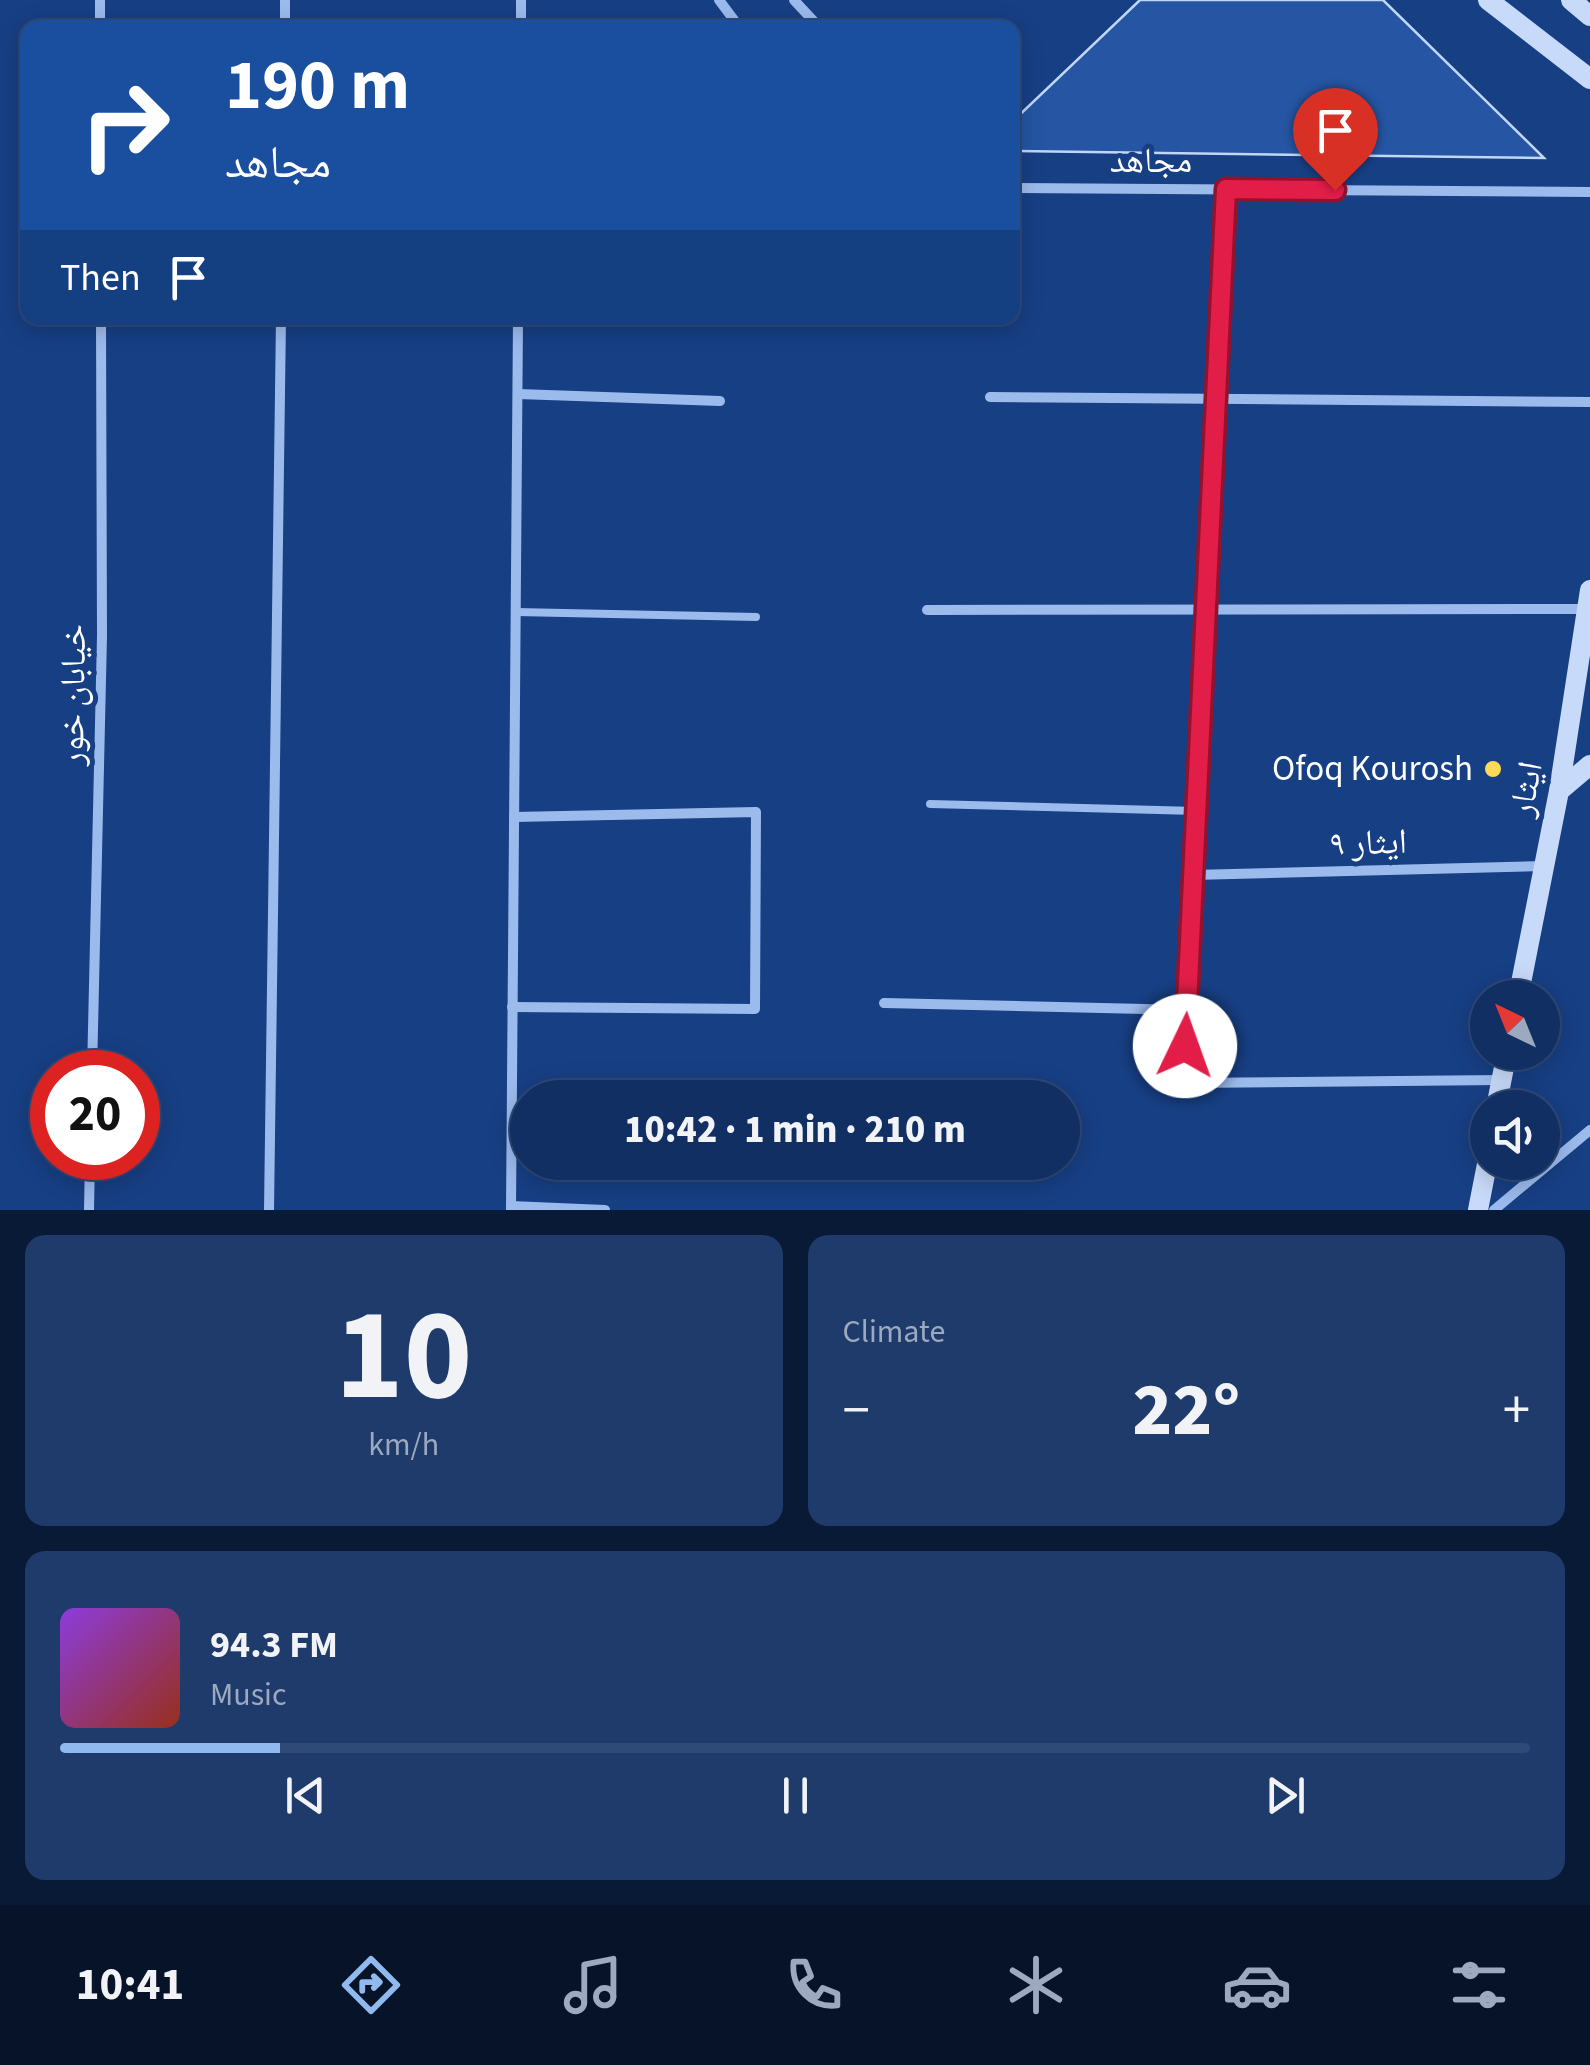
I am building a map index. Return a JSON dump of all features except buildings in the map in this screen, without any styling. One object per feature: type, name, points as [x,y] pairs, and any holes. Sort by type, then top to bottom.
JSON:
[{"type":"main road","points":[[1488,0],[1590,79]]},
{"type":"main road","points":[[1570,0],[1590,16]]},
{"type":"main road","name":"ایثار","points":[[1522,980],[1559,791],[1588,600]]},
{"type":"main road","points":[[1559,791],[1590,765]]},
{"type":"main road","points":[[1499,1090],[1503,1070]]},
{"type":"main road","points":[[1478,1210],[1484,1180]]},
{"type":"street","points":[[794,0],[813,20]]},
{"type":"street","name":"مجاهد","points":[[1020,188],[1590,192]]},
{"type":"street","name":"خیابان خور","points":[[93,1050],[102,636],[101,325]]},
{"type":"street","points":[[269,1210],[281,325]]},
{"type":"street","points":[[518,325],[510,1208],[605,1210]]},
{"type":"street","points":[[518,394],[720,401]]},
{"type":"street","points":[[990,396],[1590,402]]},
{"type":"street","points":[[927,610],[1206,610],[1588,600]]},
{"type":"street","points":[[512,1007],[755,1009],[756,812],[514,817]]},
{"type":"street","name":"ایثار ۹","points":[[1193,876],[1544,866]]},
{"type":"street","points":[[884,1003],[1187,1010]]},
{"type":"street","points":[[1183,1083],[1501,1080]]},
{"type":"street","points":[[1494,1210],[1590,1130]]},
{"type":"street","points":[[89,1210],[90,1180]]},
{"type":"lane","points":[[1183,1083],[1226,189]]},
{"type":"lane","points":[[516,612],[756,617]]},
{"type":"lane","points":[[930,804],[1196,811]]},
{"type":"place","name":"Ofoq Kourosh","points":[[1493,769]]},
{"type":"route","points":[[1185,1046],[1226,189],[1335,190]]}]
